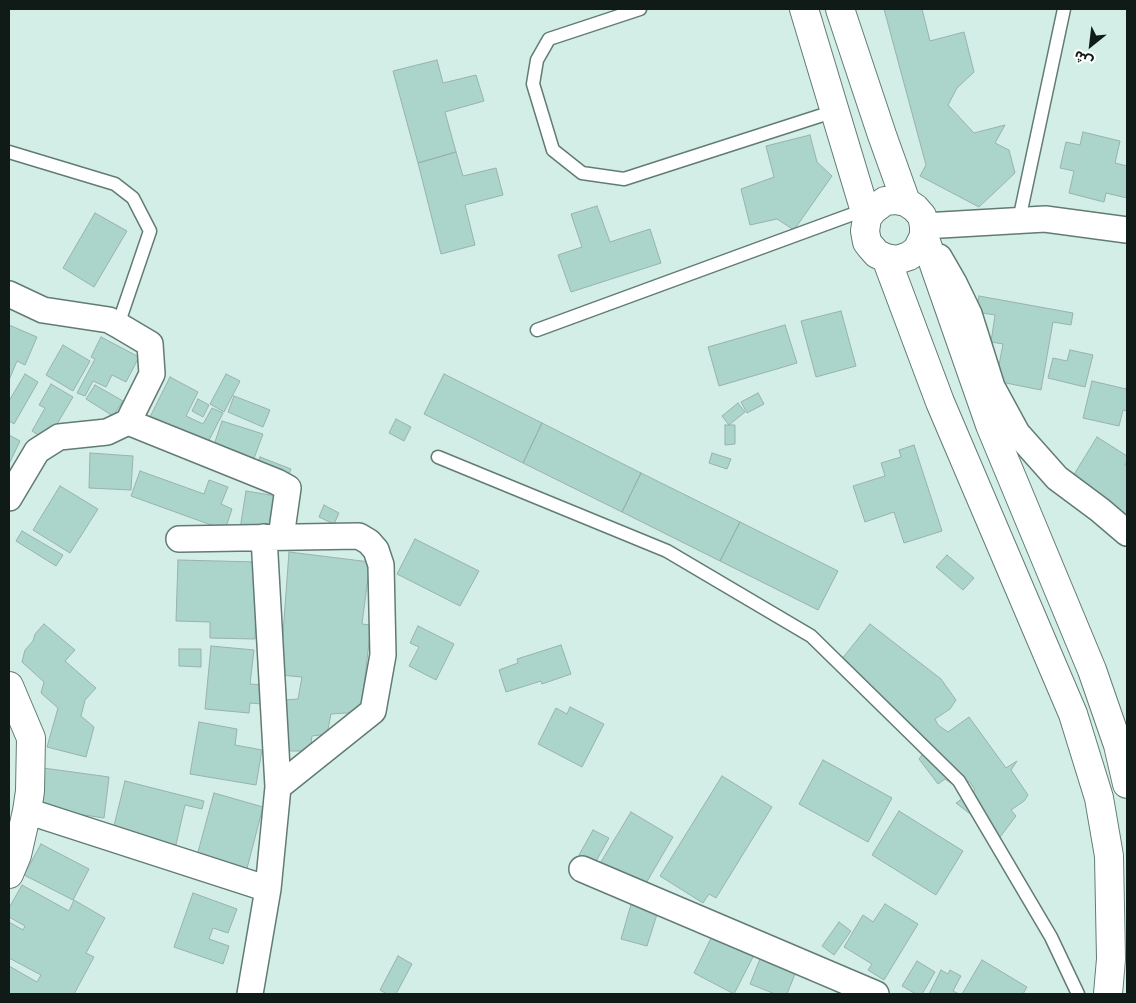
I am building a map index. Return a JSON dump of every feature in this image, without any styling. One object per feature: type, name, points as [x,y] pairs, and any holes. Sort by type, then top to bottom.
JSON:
[{"type":"main road","points":[[804,9],[866,214],[865,231],[867,242],[877,254],[897,260],[909,256],[917,250],[924,232]]},
{"type":"main road","points":[[840,9],[906,202]]},
{"type":"main road","points":[[866,214],[885,201],[896,200],[906,202],[922,216],[924,232],[990,426],[1092,670],[1118,745],[1127,784]]},
{"type":"main road","points":[[886,258],[940,402],[1072,714],[1099,798],[1109,856],[1111,959],[1108,994]]},
{"type":"main road","points":[[9,686],[15,719],[31,738],[30,791],[27,811],[17,855],[9,874]]},
{"type":"street","points":[[1127,230],[1045,219],[1019,220],[924,232],[954,283],[969,314],[992,387],[1017,433],[1057,478],[1127,533]]},
{"type":"street","points":[[9,294],[43,310],[109,320],[118,325],[150,344],[152,374],[128,422],[107,432],[59,437],[37,452],[9,498]]},
{"type":"street","points":[[128,422],[288,488],[273,537],[278,787],[268,889],[250,994]]},
{"type":"street","points":[[179,539],[360,536],[370,542],[376,550],[381,565],[384,655],[372,710],[278,787]]},
{"type":"street","points":[[27,811],[268,889]]},
{"type":"street","points":[[582,869],[876,994]]},
{"type":"lane","points":[[640,9],[549,39],[537,60],[533,84],[553,150],[582,173],[624,179],[835,111]]},
{"type":"lane","points":[[1019,220],[1064,9]]},
{"type":"lane","points":[[9,152],[115,184],[133,198],[150,231],[118,325]]},
{"type":"lane","points":[[537,330],[866,214]]},
{"type":"lane","points":[[438,457],[667,551],[811,636],[959,781],[1051,937],[1078,994]]},
{"type":"building","points":[[884,9],[922,9],[930,41],[964,32],[974,72],[957,88],[948,105],[974,133],[1005,125],[995,143],[1009,150],[1015,173],[979,207],[920,176],[926,165]]},
{"type":"building","points":[[437,60],[443,83],[476,75],[484,101],[445,112],[456,152],[418,163],[393,71]]},
{"type":"building","points":[[1083,132],[1120,141],[1115,163],[1127,166],[1127,198],[1106,193],[1104,202],[1069,193],[1074,171],[1060,168],[1066,142],[1080,145]]},
{"type":"building","points":[[810,135],[817,162],[832,176],[794,230],[777,219],[750,225],[741,189],[774,177],[766,146]]},
{"type":"building","points":[[456,152],[463,176],[496,168],[503,195],[465,205],[475,245],[441,254],[418,163]]},
{"type":"building","points":[[597,206],[610,242],[650,229],[661,263],[571,292],[558,255],[582,247],[571,214]]},
{"type":"building","points":[[95,213],[127,231],[94,287],[63,268]]},
{"type":"building","points":[[979,296],[1073,313],[1071,325],[1053,322],[1041,390],[996,381],[1003,344],[991,342],[995,315],[976,312]]},
{"type":"building","points":[[841,311],[856,366],[816,377],[801,321]]},
{"type":"building","points":[[9,325],[37,337],[25,365],[17,361],[9,380]]},
{"type":"building","points":[[785,325],[797,363],[719,386],[708,347]]},
{"type":"building","points":[[101,337],[139,357],[126,382],[112,375],[106,387],[93,381],[85,396],[77,393],[95,359],[91,357]]},
{"type":"building","points":[[63,345],[90,361],[73,391],[46,375]]},
{"type":"building","points":[[1070,350],[1093,355],[1085,387],[1048,378],[1053,358],[1067,361]]},
{"type":"building","points":[[25,374],[38,382],[14,424],[9,421],[9,401]]},
{"type":"building","points":[[226,374],[240,381],[224,412],[210,404]]},
{"type":"building","points":[[444,374],[542,423],[523,463],[424,414]]},
{"type":"building","points":[[170,377],[198,392],[186,416],[203,424],[212,408],[223,413],[206,446],[150,417]]},
{"type":"building","points":[[1092,381],[1126,389],[1127,384],[1127,411],[1123,410],[1119,426],[1083,418]]},
{"type":"building","points":[[51,384],[73,397],[47,441],[32,431],[45,408],[39,405]]},
{"type":"building","points":[[95,385],[123,401],[113,416],[86,399]]},
{"type":"building","points":[[758,393],[764,404],[747,413],[741,402]]},
{"type":"building","points":[[234,396],[270,410],[263,427],[228,412]]},
{"type":"building","points":[[198,399],[209,405],[203,417],[192,411]]},
{"type":"building","points":[[738,403],[745,412],[729,425],[722,416]]},
{"type":"building","points":[[396,419],[411,427],[404,441],[389,433]]},
{"type":"building","points":[[222,421],[263,434],[253,461],[213,448]]},
{"type":"building","points":[[542,423],[641,473],[622,512],[523,463]]},
{"type":"building","points":[[725,425],[735,425],[735,444],[725,445]]},
{"type":"building","points":[[9,435],[20,441],[9,464]]},
{"type":"building","points":[[1097,437],[1127,456],[1125,465],[1127,466],[1127,516],[1070,481]]},
{"type":"building","points":[[914,445],[942,531],[904,543],[894,512],[865,522],[853,486],[885,476],[881,463],[901,457],[899,450]]},
{"type":"building","points":[[90,453],[133,456],[131,490],[89,488]]},
{"type":"building","points":[[712,453],[731,459],[727,469],[709,463]]},
{"type":"building","points":[[260,457],[291,469],[286,482],[255,470]]},
{"type":"building","points":[[140,471],[204,494],[209,480],[228,487],[221,504],[232,509],[225,530],[131,496]]},
{"type":"building","points":[[641,473],[740,522],[720,561],[622,512]]},
{"type":"building","points":[[60,486],[98,509],[70,553],[33,530]]},
{"type":"building","points":[[246,491],[283,497],[277,535],[240,529]]},
{"type":"building","points":[[324,505],[339,513],[334,524],[319,517]]},
{"type":"building","points":[[740,522],[838,571],[818,610],[720,561]]},
{"type":"building","points":[[22,531],[63,555],[56,566],[16,541]]},
{"type":"building","points":[[415,539],[479,571],[460,606],[397,574]]},
{"type":"building","points":[[289,552],[370,562],[362,624],[371,625],[361,712],[331,714],[327,734],[312,736],[310,751],[283,751],[284,700],[298,699],[302,677],[280,675]]},
{"type":"building","points":[[947,555],[974,578],[963,590],[936,567]]},
{"type":"building","points":[[178,560],[257,562],[255,639],[210,638],[210,622],[176,621]]},
{"type":"building","points":[[44,624],[75,650],[65,661],[96,688],[85,700],[81,716],[94,727],[86,757],[47,747],[58,708],[41,693],[44,682],[22,662],[25,650]]},
{"type":"building","points":[[870,624],[941,679],[956,700],[950,709],[935,719],[938,725],[948,732],[969,717],[1006,768],[1017,761],[1011,770],[1028,795],[1024,801],[1011,810],[1016,816],[1000,837],[956,803],[975,790],[969,781],[958,788],[945,779],[938,784],[919,759],[927,748],[841,660]]},
{"type":"building","points":[[418,626],[454,644],[436,680],[409,666],[419,647],[410,643]]},
{"type":"building","points":[[561,645],[571,674],[542,684],[541,681],[506,692],[499,670],[518,663],[517,659]]},
{"type":"building","points":[[211,646],[254,650],[250,684],[264,685],[262,704],[250,703],[249,713],[205,709]]},
{"type":"building","points":[[179,649],[201,649],[201,667],[179,666]]},
{"type":"building","points":[[570,707],[604,724],[582,767],[538,744],[556,708],[567,714]]},
{"type":"building","points":[[199,722],[237,729],[235,745],[262,750],[256,785],[190,774]]},
{"type":"building","points":[[823,760],[892,798],[868,842],[799,804]]},
{"type":"building","points":[[43,768],[109,777],[104,818],[38,808]]},
{"type":"building","points":[[722,776],[772,807],[716,898],[709,894],[703,903],[660,876]]},
{"type":"building","points":[[125,781],[204,801],[202,809],[185,805],[175,849],[112,834]]},
{"type":"building","points":[[214,793],[263,807],[245,876],[195,863]]},
{"type":"building","points":[[899,811],[963,851],[936,895],[872,855]]},
{"type":"building","points":[[631,812],[673,837],[642,890],[599,865]]},
{"type":"building","points":[[593,830],[609,838],[595,863],[579,855]]},
{"type":"building","points":[[41,844],[89,869],[73,900],[24,875]]},
{"type":"building","points":[[22,885],[69,911],[74,900],[105,918],[86,953],[94,957],[74,994],[9,994],[9,966],[37,982],[41,975],[9,958],[9,922],[23,930],[25,926],[9,917],[9,908]]},
{"type":"building","points":[[193,893],[237,909],[228,933],[213,928],[209,939],[229,946],[223,964],[174,947]]},
{"type":"building","points":[[632,901],[659,908],[647,946],[621,939]]},
{"type":"building","points":[[885,904],[918,924],[884,980],[868,970],[872,964],[844,947],[863,915],[873,922]]},
{"type":"building","points":[[839,922],[851,931],[834,955],[822,946]]},
{"type":"building","points":[[713,934],[754,955],[734,994],[694,973]]},
{"type":"building","points":[[764,949],[799,964],[787,994],[775,994],[750,984]]},
{"type":"building","points":[[398,956],[412,964],[396,994],[387,994],[380,990]]},
{"type":"building","points":[[982,960],[1027,987],[1023,994],[962,994]]},
{"type":"building","points":[[917,961],[935,972],[922,994],[916,994],[902,986]]},
{"type":"building","points":[[941,970],[948,974],[950,970],[961,976],[953,991],[959,994],[929,994]]}]
